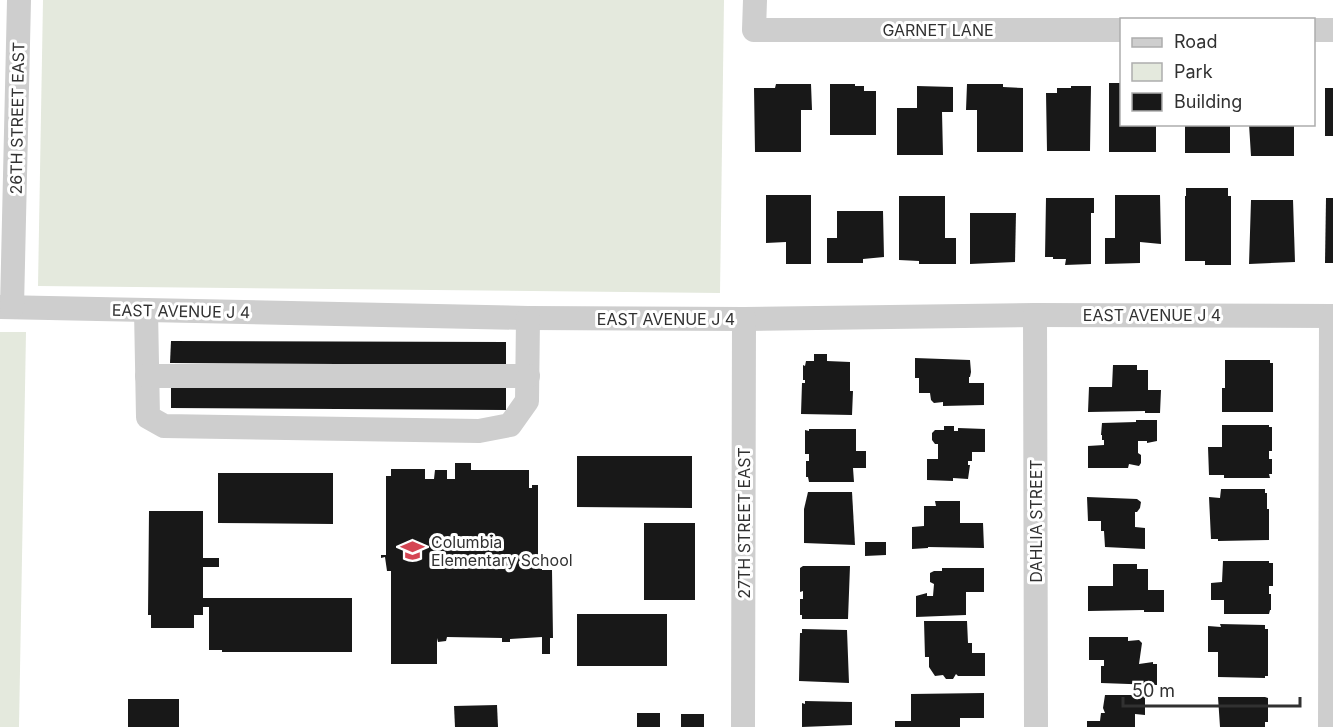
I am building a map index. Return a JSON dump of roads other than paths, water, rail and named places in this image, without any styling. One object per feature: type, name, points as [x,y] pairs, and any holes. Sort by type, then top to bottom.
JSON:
[{"type":"street","name":"GARNET LANE","points":[[755,0],[754,30],[1120,30]]},
{"type":"street","name":"26TH STREET EAST","points":[[6,307],[13,1]]},
{"type":"street","points":[[1315,30],[1333,30]]},
{"type":"street","name":"EAST AVENUE J 4","points":[[6,307],[528,318],[1332,316]]},
{"type":"street","points":[[146,310],[148,417],[164,426],[479,431],[510,425],[527,401],[528,318]]},
{"type":"street","name":"DAHLIA STREET","points":[[1035,315],[1036,727]]},
{"type":"street","points":[[1330,727],[1332,316]]},
{"type":"street","name":"27TH STREET EAST","points":[[743,727],[744,319]]},
{"type":"street","points":[[147,376],[528,376]]},
{"type":"place","name":"Columbia Elementary School","points":[[413,551]]}]
